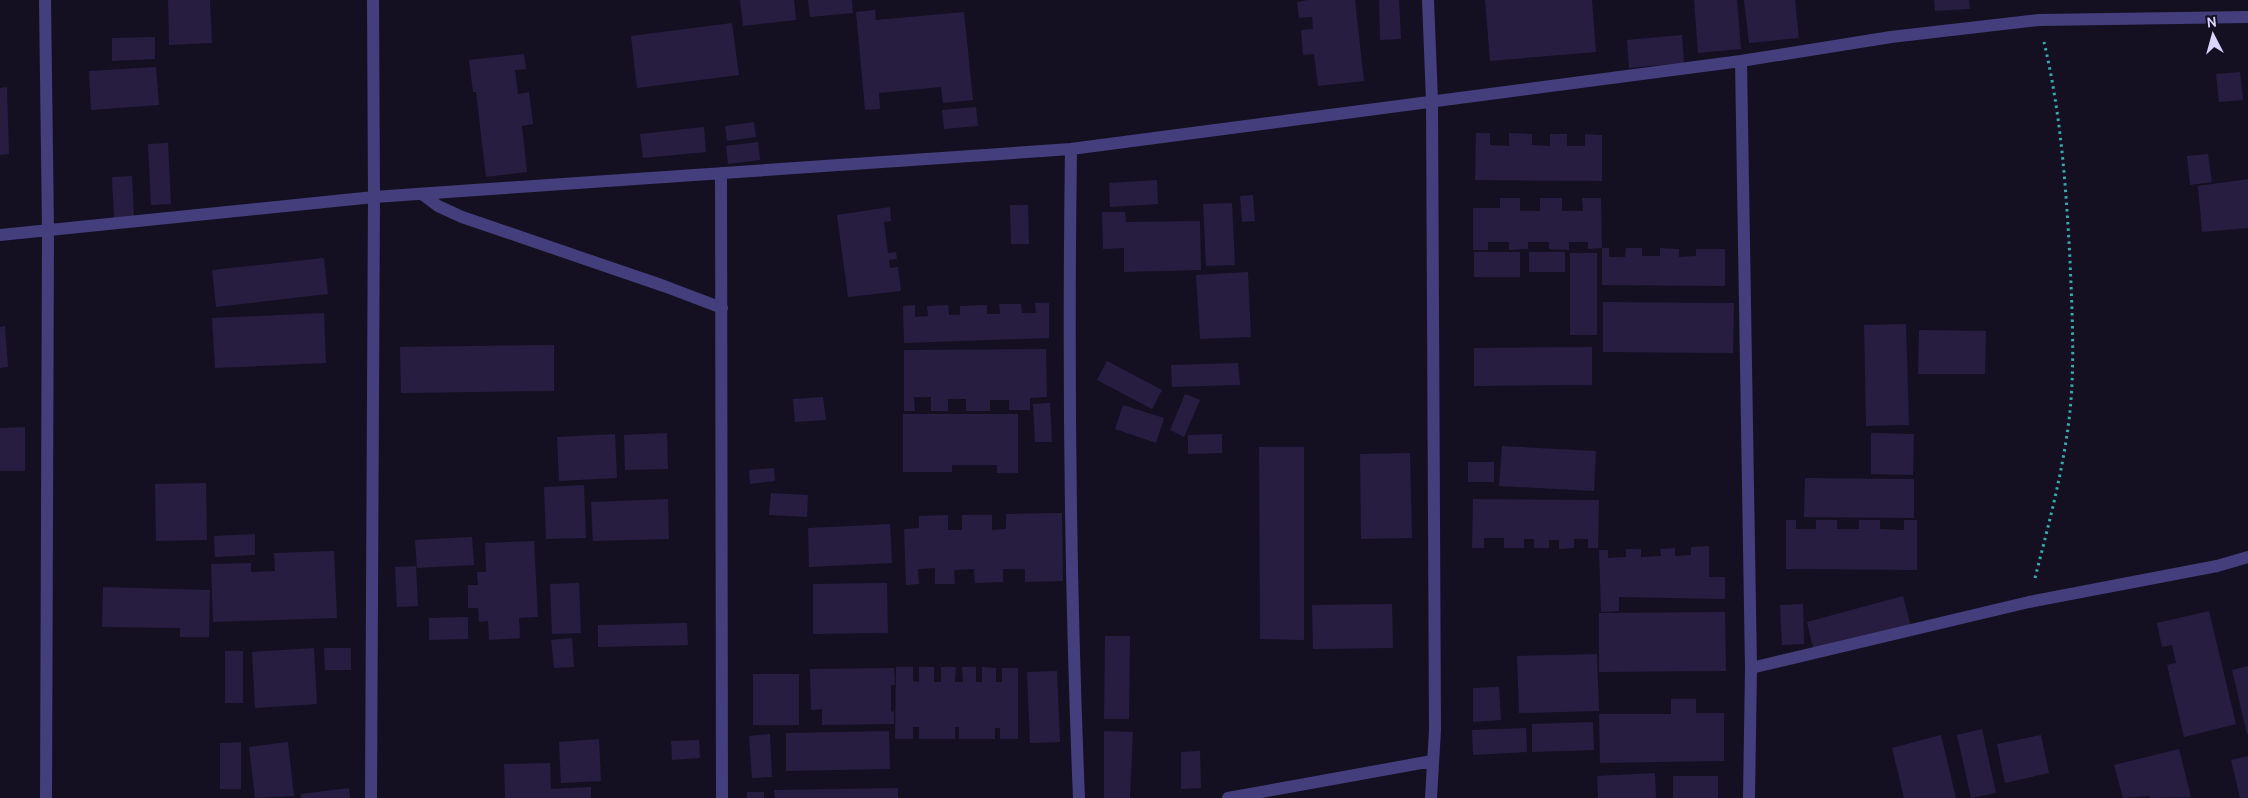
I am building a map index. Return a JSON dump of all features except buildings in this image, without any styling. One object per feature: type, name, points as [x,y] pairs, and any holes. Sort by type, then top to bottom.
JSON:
[{"type":"street","points":[[45,0],[48,230],[46,798]]},
{"type":"street","points":[[371,798],[373,0]]},
{"type":"street","points":[[1428,0],[1432,100],[1435,730],[1431,798]]},
{"type":"street","points":[[0,235],[374,197],[1071,149],[1432,100],[1742,61],[1891,37],[2039,20],[2248,17]]},
{"type":"street","points":[[1742,61],[1751,668],[1750,798]]},
{"type":"street","points":[[1071,149],[1069,336],[1073,595],[1079,798]]},
{"type":"street","points":[[721,173],[722,798]]},
{"type":"street","points":[[422,194],[438,206],[462,217],[664,286],[722,308]]},
{"type":"street","points":[[1751,668],[2029,602],[2217,566],[2248,558]]},
{"type":"street","points":[[1228,798],[1432,761]]},
{"type":"path","points":[[2029,602],[2059,482],[2070,411],[2073,361],[2068,217],[2061,134],[2053,82],[2039,20]]}]
